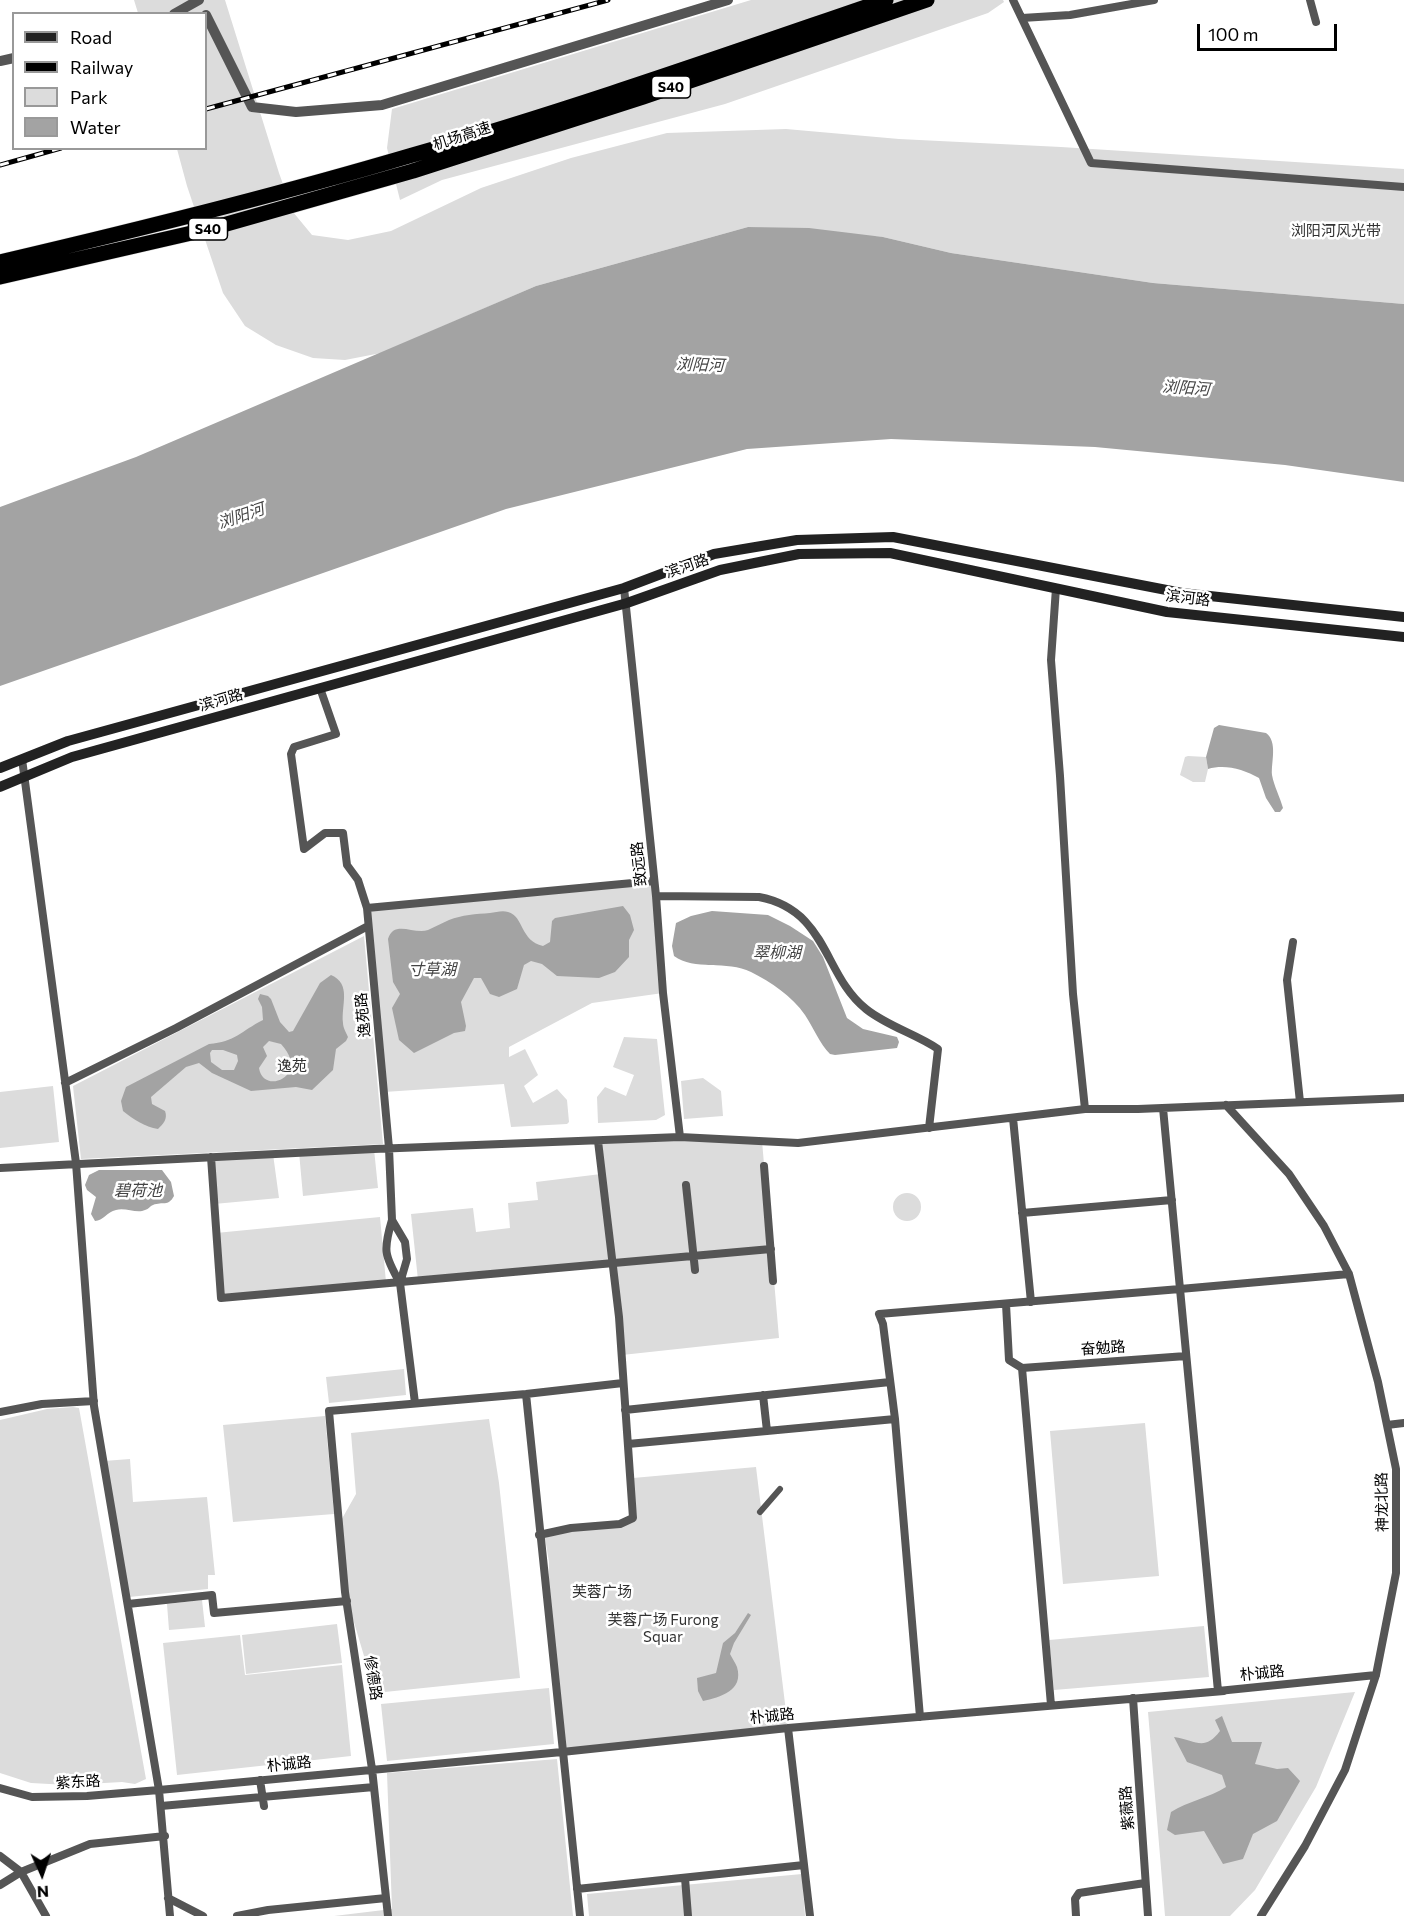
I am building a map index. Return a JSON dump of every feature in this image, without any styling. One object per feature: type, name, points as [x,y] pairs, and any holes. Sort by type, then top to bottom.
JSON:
[{"type":"highway","name":"机场高速","points":[[0,277],[209,229],[412,163],[886,0]]},
{"type":"highway","name":"机场高速","points":[[0,262],[412,163],[632,100],[927,0]]},
{"type":"main road","name":"滨河路","points":[[0,768],[68,741],[624,588],[714,554],[797,540],[893,537],[1182,593],[1404,617]]},
{"type":"main road","name":"滨河路","points":[[0,787],[72,757],[627,603],[720,570],[799,554],[890,553],[1167,612],[1404,637]]},
{"type":"street","points":[[177,12],[198,0]]},
{"type":"street","points":[[207,18],[252,107],[296,112],[382,105],[728,0]]},
{"type":"street","points":[[1014,0],[1091,163],[1404,187]]},
{"type":"street","points":[[1022,18],[1070,15],[1154,0]]},
{"type":"street","points":[[1310,0],[1316,21]]},
{"type":"street","name":"致远路","points":[[624,588],[656,897],[663,993],[680,1137]]},
{"type":"street","points":[[1056,588],[1051,660],[1073,994],[1085,1109]]},
{"type":"street","name":"逸苑路","points":[[320,688],[336,734],[294,747],[291,754],[304,849],[325,833],[343,833],[347,865],[358,880],[367,908],[389,1148],[392,1220],[405,1242],[407,1259],[400,1283],[416,1403]]},
{"type":"street","points":[[22,759],[76,1163],[94,1401],[159,1790],[171,1916]]},
{"type":"street","points":[[367,908],[654,880]]},
{"type":"street","points":[[656,897],[759,897],[774,900],[800,916],[819,937],[839,974],[865,1009],[921,1037],[938,1049],[929,1128]]},
{"type":"street","points":[[65,1083],[176,1028],[368,926]]},
{"type":"street","points":[[1293,942],[1287,981],[1300,1102]]},
{"type":"street","points":[[0,1168],[389,1148],[680,1137],[798,1143],[1085,1109],[1404,1098]]},
{"type":"street","name":"神龙北路","points":[[1226,1105],[1288,1174],[1324,1226],[1349,1274],[1388,1425],[1396,1469],[1400,1520],[1396,1573],[1376,1675],[1345,1770],[1305,1846],[1261,1916]]},
{"type":"street","points":[[1163,1108],[1218,1691]]},
{"type":"street","points":[[1013,1118],[1030,1302]]},
{"type":"street","points":[[540,1535],[572,1527],[620,1524],[633,1518],[619,1317],[598,1141]]},
{"type":"street","points":[[211,1157],[221,1298],[771,1249]]},
{"type":"street","points":[[764,1166],[773,1281]]},
{"type":"street","points":[[686,1185],[695,1270]]},
{"type":"street","points":[[1022,1213],[1172,1200]]},
{"type":"street","points":[[392,1220],[385,1242],[387,1261],[400,1283]]},
{"type":"street","points":[[920,1717],[895,1419],[883,1324],[879,1314],[1349,1274]]},
{"type":"street","points":[[1006,1304],[1009,1360],[1022,1368],[1051,1705]]},
{"type":"street","name":"奋勉路","points":[[1022,1368],[1186,1356]]},
{"type":"street","points":[[625,1410],[890,1382]]},
{"type":"street","points":[[416,1403],[623,1383]]},
{"type":"street","points":[[526,1394],[580,1916]]},
{"type":"street","points":[[763,1395],[767,1431]]},
{"type":"street","points":[[0,1412],[42,1404],[94,1401]]},
{"type":"street","name":"修德路","points":[[388,1916],[372,1769],[346,1596],[329,1411],[416,1403]]},
{"type":"street","points":[[628,1444],[895,1419]]},
{"type":"street","points":[[1388,1425],[1404,1423]]},
{"type":"street","points":[[760,1512],[780,1489]]},
{"type":"street","points":[[128,1604],[212,1595],[214,1613],[346,1596]]},
{"type":"street","name":"朴诚路","points":[[1218,1691],[1376,1675]]},
{"type":"street","name":"朴诚路","points":[[159,1790],[788,1728],[1224,1691],[1218,1691]]},
{"type":"street","name":"紫薇路","points":[[1133,1698],[1148,1916]]},
{"type":"street","points":[[788,1728],[810,1916]]},
{"type":"street","points":[[260,1780],[264,1806]]},
{"type":"street","points":[[160,1806],[374,1787]]},
{"type":"street","name":"紫东路","points":[[0,1788],[32,1797],[87,1796],[159,1790]]},
{"type":"street","points":[[0,1885],[21,1872],[90,1844],[165,1836]]},
{"type":"street","points":[[0,1856],[21,1872],[46,1916]]},
{"type":"street","points":[[577,1889],[804,1865]]},
{"type":"street","points":[[685,1878],[688,1916]]},
{"type":"street","points":[[1076,1916],[1076,1899],[1079,1893],[1145,1884]]},
{"type":"street","points":[[168,1898],[203,1916]]},
{"type":"street","points":[[237,1916],[386,1898]]},
{"type":"green space","name":"浏阳河风光带","points":[[134,0],[225,0],[293,212],[312,235],[348,240],[391,231],[481,188],[571,158],[667,133],[786,129],[899,139],[1404,169],[1404,304],[1153,283],[951,253],[883,237],[748,227],[536,286],[381,353],[345,360],[313,358],[276,345],[245,326],[223,293],[187,186],[177,150],[207,150],[207,12],[138,12]]},
{"type":"green space","points":[[751,0],[1003,0],[1004,2],[988,13],[725,104],[442,180],[400,200],[387,148],[392,109]]},
{"type":"green space","points":[[1185,757],[1206,757],[1208,769],[1205,782],[1193,782],[1180,775]]},
{"type":"green space","points":[[654,881],[663,993],[592,1003],[509,1047],[509,1057],[525,1049],[538,1075],[524,1086],[533,1103],[557,1089],[567,1100],[569,1122],[567,1124],[511,1127],[504,1084],[384,1092],[367,908]]},
{"type":"green space","name":"逸苑","points":[[364,936],[383,1144],[81,1159],[73,1086]]},
{"type":"green space","points":[[624,1037],[657,1039],[665,1115],[656,1120],[598,1123],[597,1097],[605,1087],[626,1096],[634,1075],[613,1067]]},
{"type":"green space","points":[[703,1078],[721,1091],[723,1116],[684,1119],[681,1081]]},
{"type":"green space","points":[[53,1086],[59,1142],[0,1148],[0,1092]]},
{"type":"green space","points":[[598,1141],[762,1141],[779,1338],[622,1355],[611,1265],[418,1280],[411,1214],[473,1208],[476,1232],[510,1228],[508,1203],[538,1200],[536,1182],[601,1174]]},
{"type":"green space","points":[[374,1149],[378,1188],[303,1196],[299,1152]]},
{"type":"green space","points":[[273,1154],[279,1198],[214,1204],[211,1157]]},
{"type":"green space","points":[[907,1193],[917,1197],[921,1207],[917,1217],[907,1221],[897,1217],[893,1207],[897,1197]]},
{"type":"green space","points":[[380,1217],[386,1282],[221,1298],[216,1233]]},
{"type":"green space","points":[[404,1369],[406,1395],[329,1403],[326,1377]]},
{"type":"green space","points":[[79,1408],[146,1779],[135,1784],[122,1782],[68,1785],[31,1783],[0,1773],[0,1420],[47,1409]]},
{"type":"green space","points":[[325,1416],[334,1514],[233,1522],[223,1425]]},
{"type":"green space","points":[[489,1419],[499,1483],[520,1678],[375,1693],[345,1592],[339,1524],[356,1494],[351,1433]]},
{"type":"green space","points":[[1145,1423],[1159,1576],[1063,1584],[1050,1431]]},
{"type":"green space","points":[[130,1459],[133,1502],[207,1497],[215,1575],[208,1575],[208,1589],[129,1597],[104,1461]]},
{"type":"green space","name":"芙蓉广场 Furong Squar","points":[[756,1467],[788,1728],[562,1752],[548,1618],[549,1562],[545,1538],[591,1523],[637,1520],[633,1478]]},
{"type":"green space","points":[[202,1600],[205,1627],[169,1630],[167,1604]]},
{"type":"green space","points":[[337,1624],[342,1663],[246,1674],[242,1635]]},
{"type":"green space","points":[[1204,1626],[1209,1677],[1054,1690],[1049,1640]]},
{"type":"green space","points":[[240,1635],[245,1675],[342,1665],[351,1756],[177,1775],[163,1643]]},
{"type":"green space","points":[[549,1688],[554,1744],[387,1761],[381,1704]]},
{"type":"green space","points":[[1355,1692],[1316,1787],[1255,1890],[1230,1916],[1165,1916],[1148,1712]]},
{"type":"green space","points":[[557,1759],[573,1916],[334,1916],[392,1909],[387,1773]]},
{"type":"green space","points":[[802,1874],[805,1916],[589,1916],[587,1894]]},
{"type":"water","name":"浏阳河","points":[[748,227],[809,228],[883,237],[951,253],[1153,283],[1404,304],[1404,482],[1285,465],[1095,447],[891,439],[747,449],[506,509],[0,686],[0,507],[136,457],[536,286]]},
{"type":"water","points":[[1219,725],[1266,733],[1270,737],[1273,747],[1272,775],[1283,808],[1280,812],[1275,812],[1266,798],[1259,778],[1234,768],[1208,769],[1206,757],[1214,728]]},
{"type":"water","name":"寸草湖","points":[[623,906],[630,915],[634,930],[629,940],[629,957],[615,972],[599,978],[557,976],[542,964],[531,961],[524,965],[517,989],[499,997],[490,994],[481,978],[474,978],[461,1002],[465,1031],[454,1033],[414,1053],[399,1040],[392,1008],[400,994],[393,982],[388,939],[395,930],[423,931],[459,917],[504,911],[513,914],[530,939],[543,946],[550,942],[552,921],[555,918]]},
{"type":"water","name":"翠柳湖","points":[[712,911],[768,915],[813,941],[823,957],[847,1018],[863,1029],[897,1037],[899,1042],[897,1048],[830,1054],[800,1008],[781,990],[766,980],[742,968],[691,963],[674,956],[672,946],[676,923],[691,916]]},
{"type":"water","points":[[331,975],[341,984],[344,996],[343,1025],[348,1037],[336,1049],[333,1070],[312,1090],[296,1087],[251,1091],[212,1073],[199,1063],[186,1067],[151,1097],[152,1104],[165,1111],[166,1114],[158,1129],[139,1122],[123,1111],[121,1101],[126,1087],[209,1044],[232,1038],[263,1020],[262,1007],[258,999],[260,994],[271,999],[280,1022],[289,1032],[293,1031],[320,983]],"holes":[[[269,1041],[281,1044],[289,1055],[291,1065],[288,1073],[276,1081],[268,1081],[262,1076],[259,1068],[267,1056],[263,1047]],[[212,1050],[223,1050],[237,1055],[238,1061],[234,1070],[222,1070],[211,1062]]]},
{"type":"water","name":"碧荷池","points":[[99,1170],[162,1170],[171,1182],[174,1196],[167,1203],[153,1205],[142,1211],[116,1210],[95,1221],[91,1214],[96,1197],[87,1190],[85,1185],[89,1175]]},
{"type":"water","points":[[748,1613],[751,1615],[730,1654],[737,1667],[737,1682],[723,1695],[703,1701],[698,1691],[697,1678],[716,1673],[723,1643],[735,1633]]},
{"type":"water","points":[[1222,1716],[1232,1742],[1262,1742],[1255,1764],[1277,1769],[1288,1768],[1300,1781],[1277,1821],[1253,1834],[1243,1859],[1223,1864],[1204,1831],[1175,1835],[1167,1830],[1171,1812],[1226,1787],[1222,1775],[1187,1762],[1174,1737],[1199,1743],[1209,1741],[1220,1731],[1215,1720]]},
{"type":"railway","points":[[207,109],[608,0]]},
{"type":"railway","points":[[0,165],[54,150]]},
{"type":"park label","name":"芙蓉广场","points":[[602,1592]]}]
